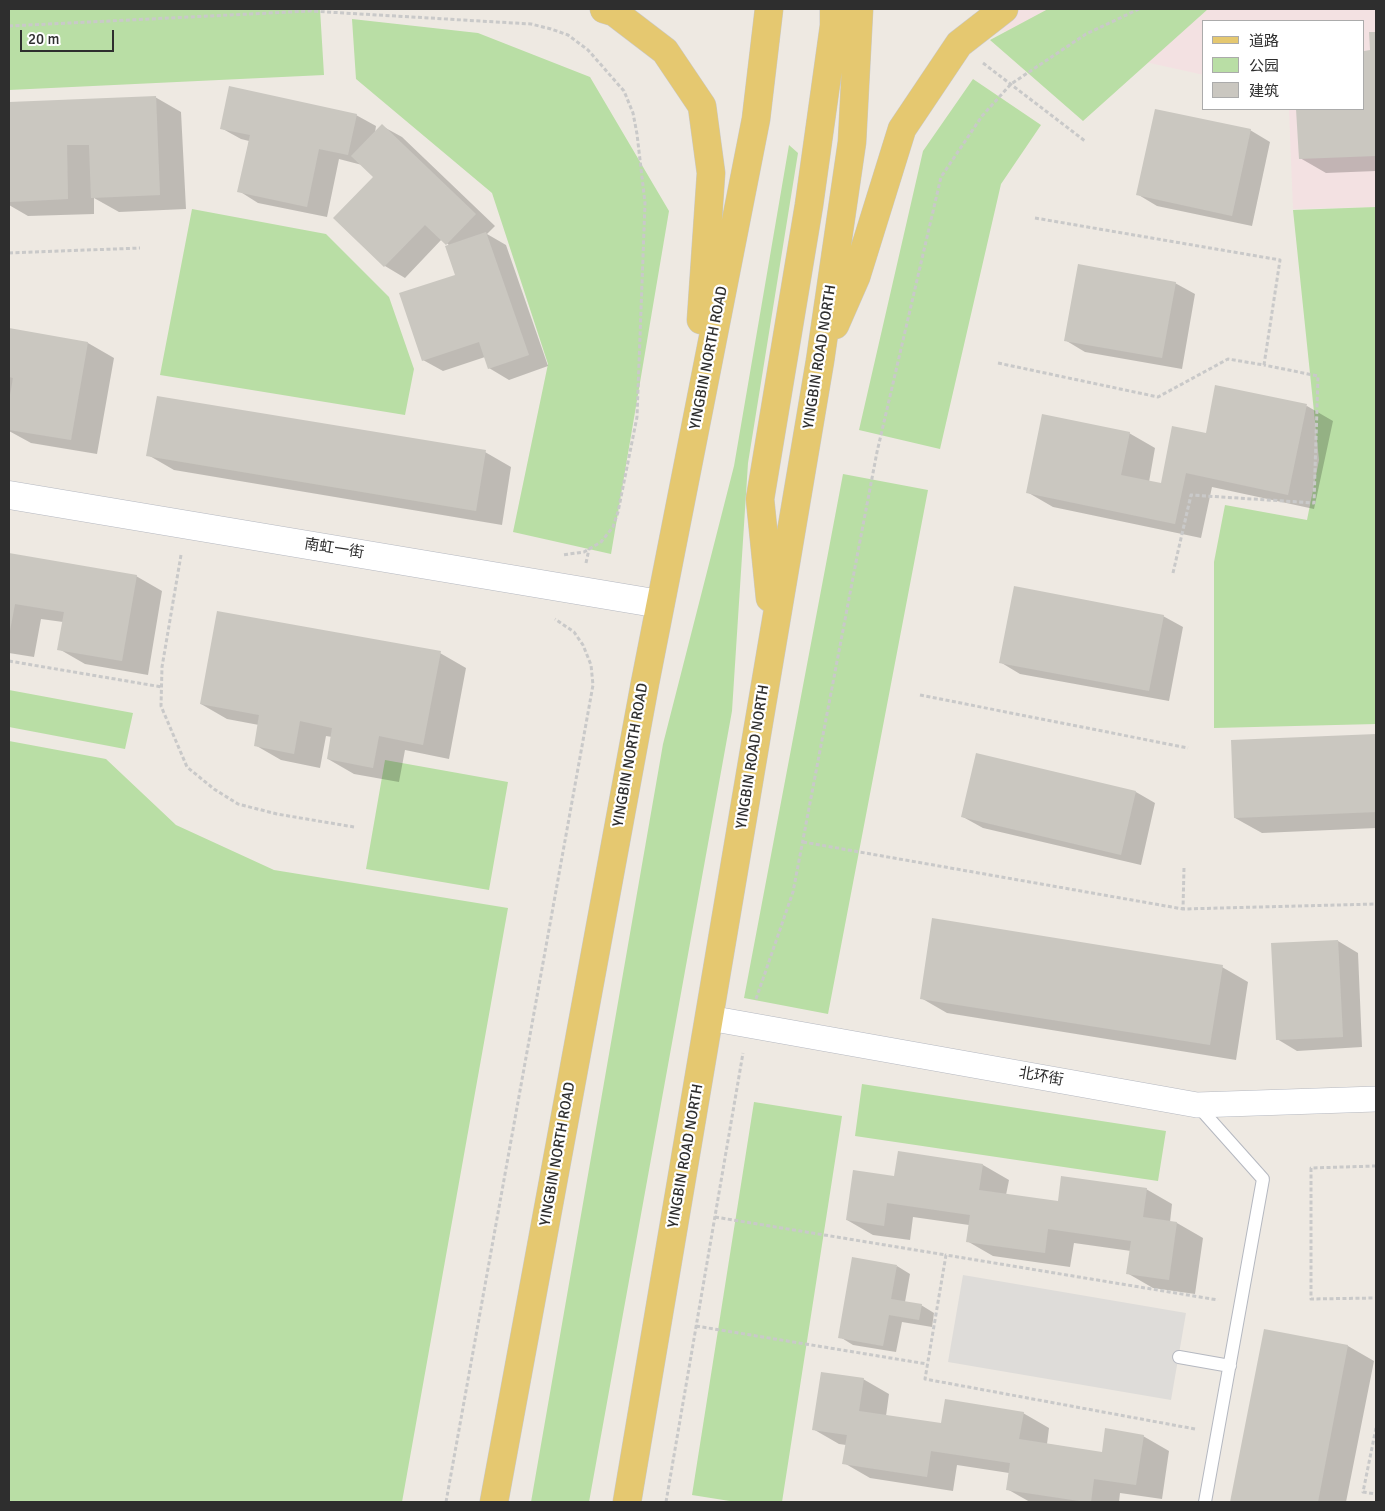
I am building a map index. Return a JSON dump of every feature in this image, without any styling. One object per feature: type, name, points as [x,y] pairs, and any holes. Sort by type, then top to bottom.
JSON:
[{"type":"main road","points":[[604,9],[614,12],[665,51],[702,106],[710,173],[695,427]]},
{"type":"main road","name":"YINGBIN NORTH ROAD","points":[[494,1502],[660,604],[756,119],[769,9]]},
{"type":"main road","points":[[774,635],[760,499],[809,205],[834,26],[834,9]]},
{"type":"main road","name":"YINGBIN ROAD NORTH","points":[[627,1502],[820,361],[852,142],[859,9]]},
{"type":"main road","points":[[820,361],[856,277],[902,129],[959,44],[1004,9]]},
{"type":"main road","name":"南虹一街","points":[[9,495],[660,604]]},
{"type":"street","name":"北环街","points":[[709,1018],[1197,1105],[1376,1099]]},
{"type":"lane","points":[[1197,1105],[1263,1179],[1205,1502]]},
{"type":"lane","points":[[1179,1358],[1230,1366]]},
{"type":"path","points":[[666,1502],[748,1025],[793,892],[877,452],[941,177],[982,116],[1011,84],[1086,34],[1140,9]]},
{"type":"path","points":[[9,26],[310,11],[531,24],[568,35],[588,50],[624,92],[633,114],[637,134],[645,203],[637,417],[618,512],[613,527],[601,542],[584,552],[557,556]]},
{"type":"path","points":[[959,44],[1085,141]]},
{"type":"path","points":[[1035,218],[1280,260],[1264,365]]},
{"type":"path","points":[[9,253],[140,248]]},
{"type":"path","points":[[998,363],[1158,396],[1228,359],[1318,376],[1314,503],[1191,495],[1174,572]]},
{"type":"path","points":[[186,524],[162,667],[161,706],[187,767],[214,789],[238,804],[277,814],[354,827]]},
{"type":"path","points":[[446,1502],[593,685],[591,665],[584,645],[574,632],[560,620],[552,617]]},
{"type":"path","points":[[9,660],[162,687]]},
{"type":"path","points":[[920,695],[1188,748]]},
{"type":"path","points":[[803,842],[1183,909],[1376,904]]},
{"type":"path","points":[[1183,909],[1184,868]]},
{"type":"path","points":[[1376,1166],[1310,1168],[1311,1300],[1376,1298]]},
{"type":"path","points":[[715,1217],[1241,1304]]},
{"type":"path","points":[[946,1255],[924,1379],[1218,1433]]},
{"type":"path","points":[[696,1326],[927,1364]]},
{"type":"path","points":[[1376,1428],[1363,1492],[1376,1494]]},
{"type":"shaded area","points":[[1004,9],[1376,9],[1376,207],[1293,209],[1289,110],[1365,110],[1365,20],[1202,20],[1202,75],[983,26]]},
{"type":"shaded area","points":[[963,1275],[1186,1313],[1171,1400],[948,1362]]},
{"type":"green space","points":[[9,9],[320,9],[324,75],[9,90]]},
{"type":"green space","points":[[1048,9],[1208,9],[1083,121],[990,40]]},
{"type":"green space","points":[[352,19],[478,33],[590,77],[669,211],[611,554],[513,532],[548,364],[492,193],[356,79]]},
{"type":"green space","points":[[973,79],[1041,125],[1001,184],[940,449],[859,430],[923,151]]},
{"type":"green space","points":[[789,145],[798,153],[748,463],[732,711],[589,1502],[531,1502],[663,744],[734,466]]},
{"type":"green space","points":[[1376,207],[1376,724],[1214,728],[1214,562],[1225,505],[1307,520],[1319,460],[1293,210]]},
{"type":"green space","points":[[192,209],[326,234],[389,297],[414,369],[405,415],[160,375]]},
{"type":"green space","points":[[843,474],[928,490],[828,1014],[744,998]]},
{"type":"green space","points":[[9,690],[133,713],[125,749],[9,727]]},
{"type":"green space","points":[[9,741],[106,759],[176,825],[274,870],[508,908],[402,1502],[9,1502]]},
{"type":"green space","points":[[385,760],[508,782],[489,890],[366,869]]},
{"type":"green space","points":[[862,1084],[1166,1131],[1158,1181],[855,1136]]},
{"type":"green space","points":[[754,1102],[842,1116],[782,1502],[736,1502],[692,1495]]},
{"type":"building","points":[[1369,32],[1376,32],[1376,156],[1299,159],[1296,110],[1365,110],[1365,51],[1370,50]]},
{"type":"building","points":[[229,86],[357,114],[348,155],[319,149],[307,207],[237,192],[250,135],[220,129]]},
{"type":"building","points":[[156,96],[160,195],[91,198],[89,145],[67,145],[68,199],[9,202],[9,102]]},
{"type":"building","points":[[1155,109],[1251,129],[1232,216],[1136,195]]},
{"type":"building","points":[[382,124],[476,214],[446,245],[425,225],[384,267],[333,218],[373,177],[351,156]]},
{"type":"building","points":[[486,232],[529,355],[488,369],[479,342],[422,361],[399,293],[455,275],[445,246]]},
{"type":"building","points":[[1078,264],[1176,282],[1162,358],[1064,341]]},
{"type":"building","points":[[9,328],[88,342],[71,440],[9,430],[9,401],[13,378],[9,377]]},
{"type":"building","points":[[1215,385],[1307,404],[1288,495],[1186,473],[1175,524],[1026,493],[1042,414],[1130,432],[1121,475],[1161,483],[1172,426],[1206,433]]},
{"type":"building","points":[[157,396],[486,450],[476,511],[146,456]]},
{"type":"building","points":[[9,553],[137,575],[122,661],[57,650],[64,612],[15,604],[9,636]]},
{"type":"building","points":[[1014,586],[1164,615],[1149,691],[999,663]]},
{"type":"building","points":[[217,611],[441,651],[423,745],[379,736],[373,768],[327,759],[332,728],[300,721],[294,754],[254,746],[259,715],[200,704]]},
{"type":"building","points":[[1376,734],[1376,812],[1234,818],[1231,740]]},
{"type":"building","points":[[976,753],[1136,791],[1121,855],[961,817]]},
{"type":"building","points":[[932,918],[1223,965],[1210,1045],[920,999]]},
{"type":"building","points":[[1338,940],[1343,1037],[1276,1040],[1271,943]]},
{"type":"building","points":[[898,1151],[983,1164],[979,1190],[1058,1201],[1061,1176],[1147,1188],[1143,1217],[1177,1222],[1169,1280],[1126,1274],[1131,1241],[1048,1229],[1045,1253],[966,1242],[970,1215],[887,1203],[884,1226],[846,1220],[853,1170],[894,1176]]},
{"type":"building","points":[[852,1257],[897,1265],[891,1299],[922,1304],[919,1320],[889,1315],[883,1346],[838,1338]]},
{"type":"building","points":[[1264,1329],[1348,1345],[1318,1502],[1230,1502]]},
{"type":"building","points":[[821,1372],[864,1378],[859,1411],[941,1423],[945,1399],[1024,1412],[1019,1439],[1102,1452],[1105,1428],[1144,1435],[1136,1485],[1094,1479],[1091,1502],[1086,1502],[1006,1490],[1010,1463],[931,1451],[927,1477],[842,1464],[847,1435],[812,1430]]}]
